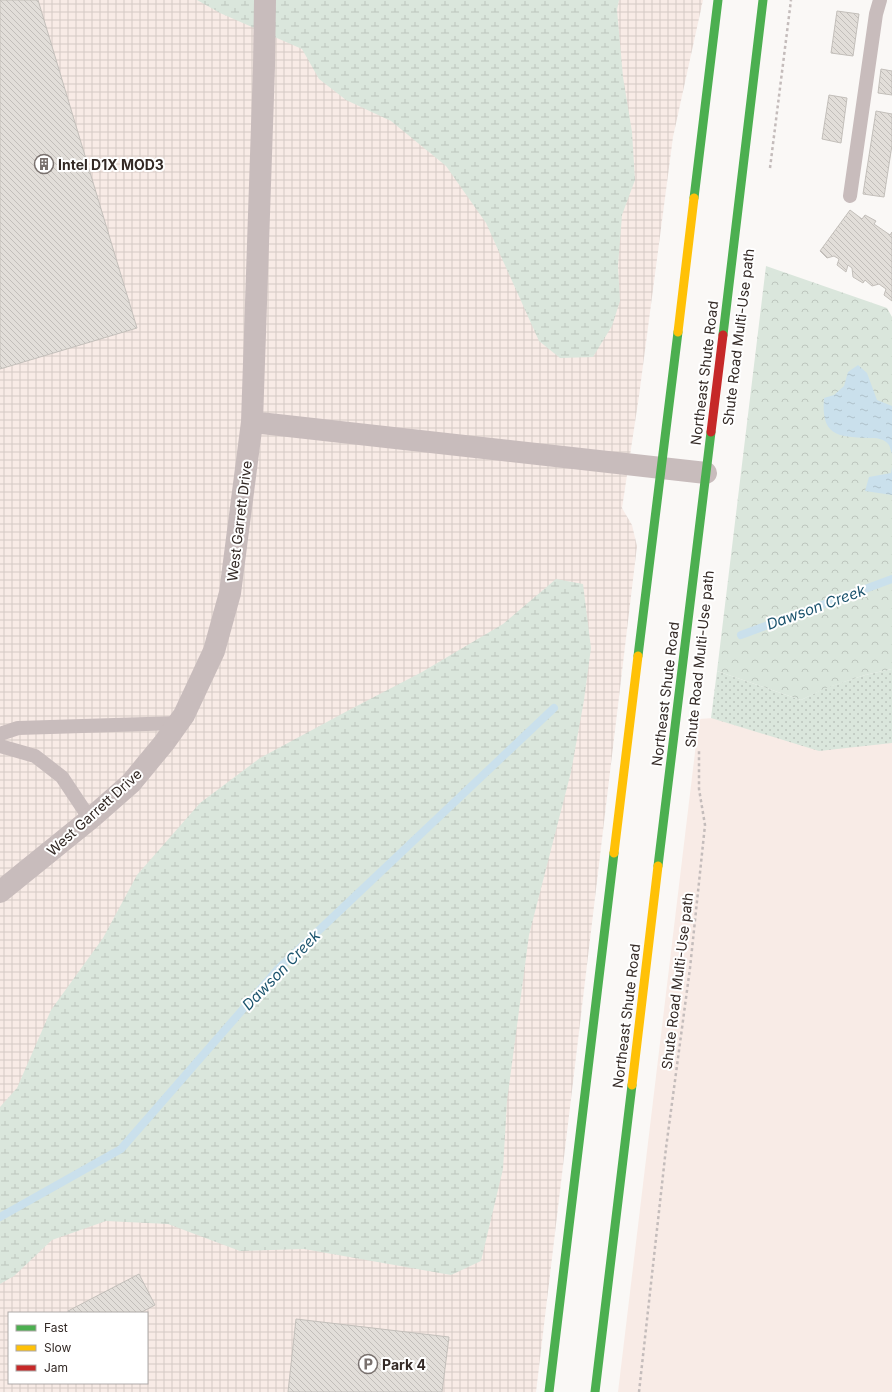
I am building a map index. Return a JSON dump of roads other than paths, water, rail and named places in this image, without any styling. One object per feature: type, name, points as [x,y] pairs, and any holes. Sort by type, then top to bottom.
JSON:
[{"type":"main road","points":[[549,1392],[718,0]]},
{"type":"main road","name":"Northeast Shute Road","points":[[595,1392],[763,0]]},
{"type":"street","name":"West Garrett Drive","points":[[0,892],[90,819],[131,783],[179,723],[214,651],[230,593],[252,422],[265,0]]},
{"type":"street","points":[[252,422],[706,473]]},
{"type":"lane","points":[[850,196],[876,14],[880,0]]},
{"type":"lane","points":[[0,734],[18,728],[179,723]]},
{"type":"lane","points":[[0,746],[35,756],[62,777],[90,819]]},
{"type":"water","points":[[858,365],[867,373],[877,400],[892,406],[892,454],[889,445],[885,441],[877,438],[857,438],[839,435],[828,427],[825,420],[824,398],[834,395],[844,386],[848,372]]},
{"type":"water","points":[[892,467],[892,495],[865,491],[869,477],[891,473]]},
{"type":"waterway","name":"Dawson Creek","points":[[741,635],[892,579]]},
{"type":"waterway","name":"Dawson Creek","points":[[0,1217],[121,1149],[278,969],[554,708]]},
{"type":"place","name":"Intel D1X MOD3","points":[[44,164]]},
{"type":"place","name":"Park 4","points":[[368,1364]]}]
